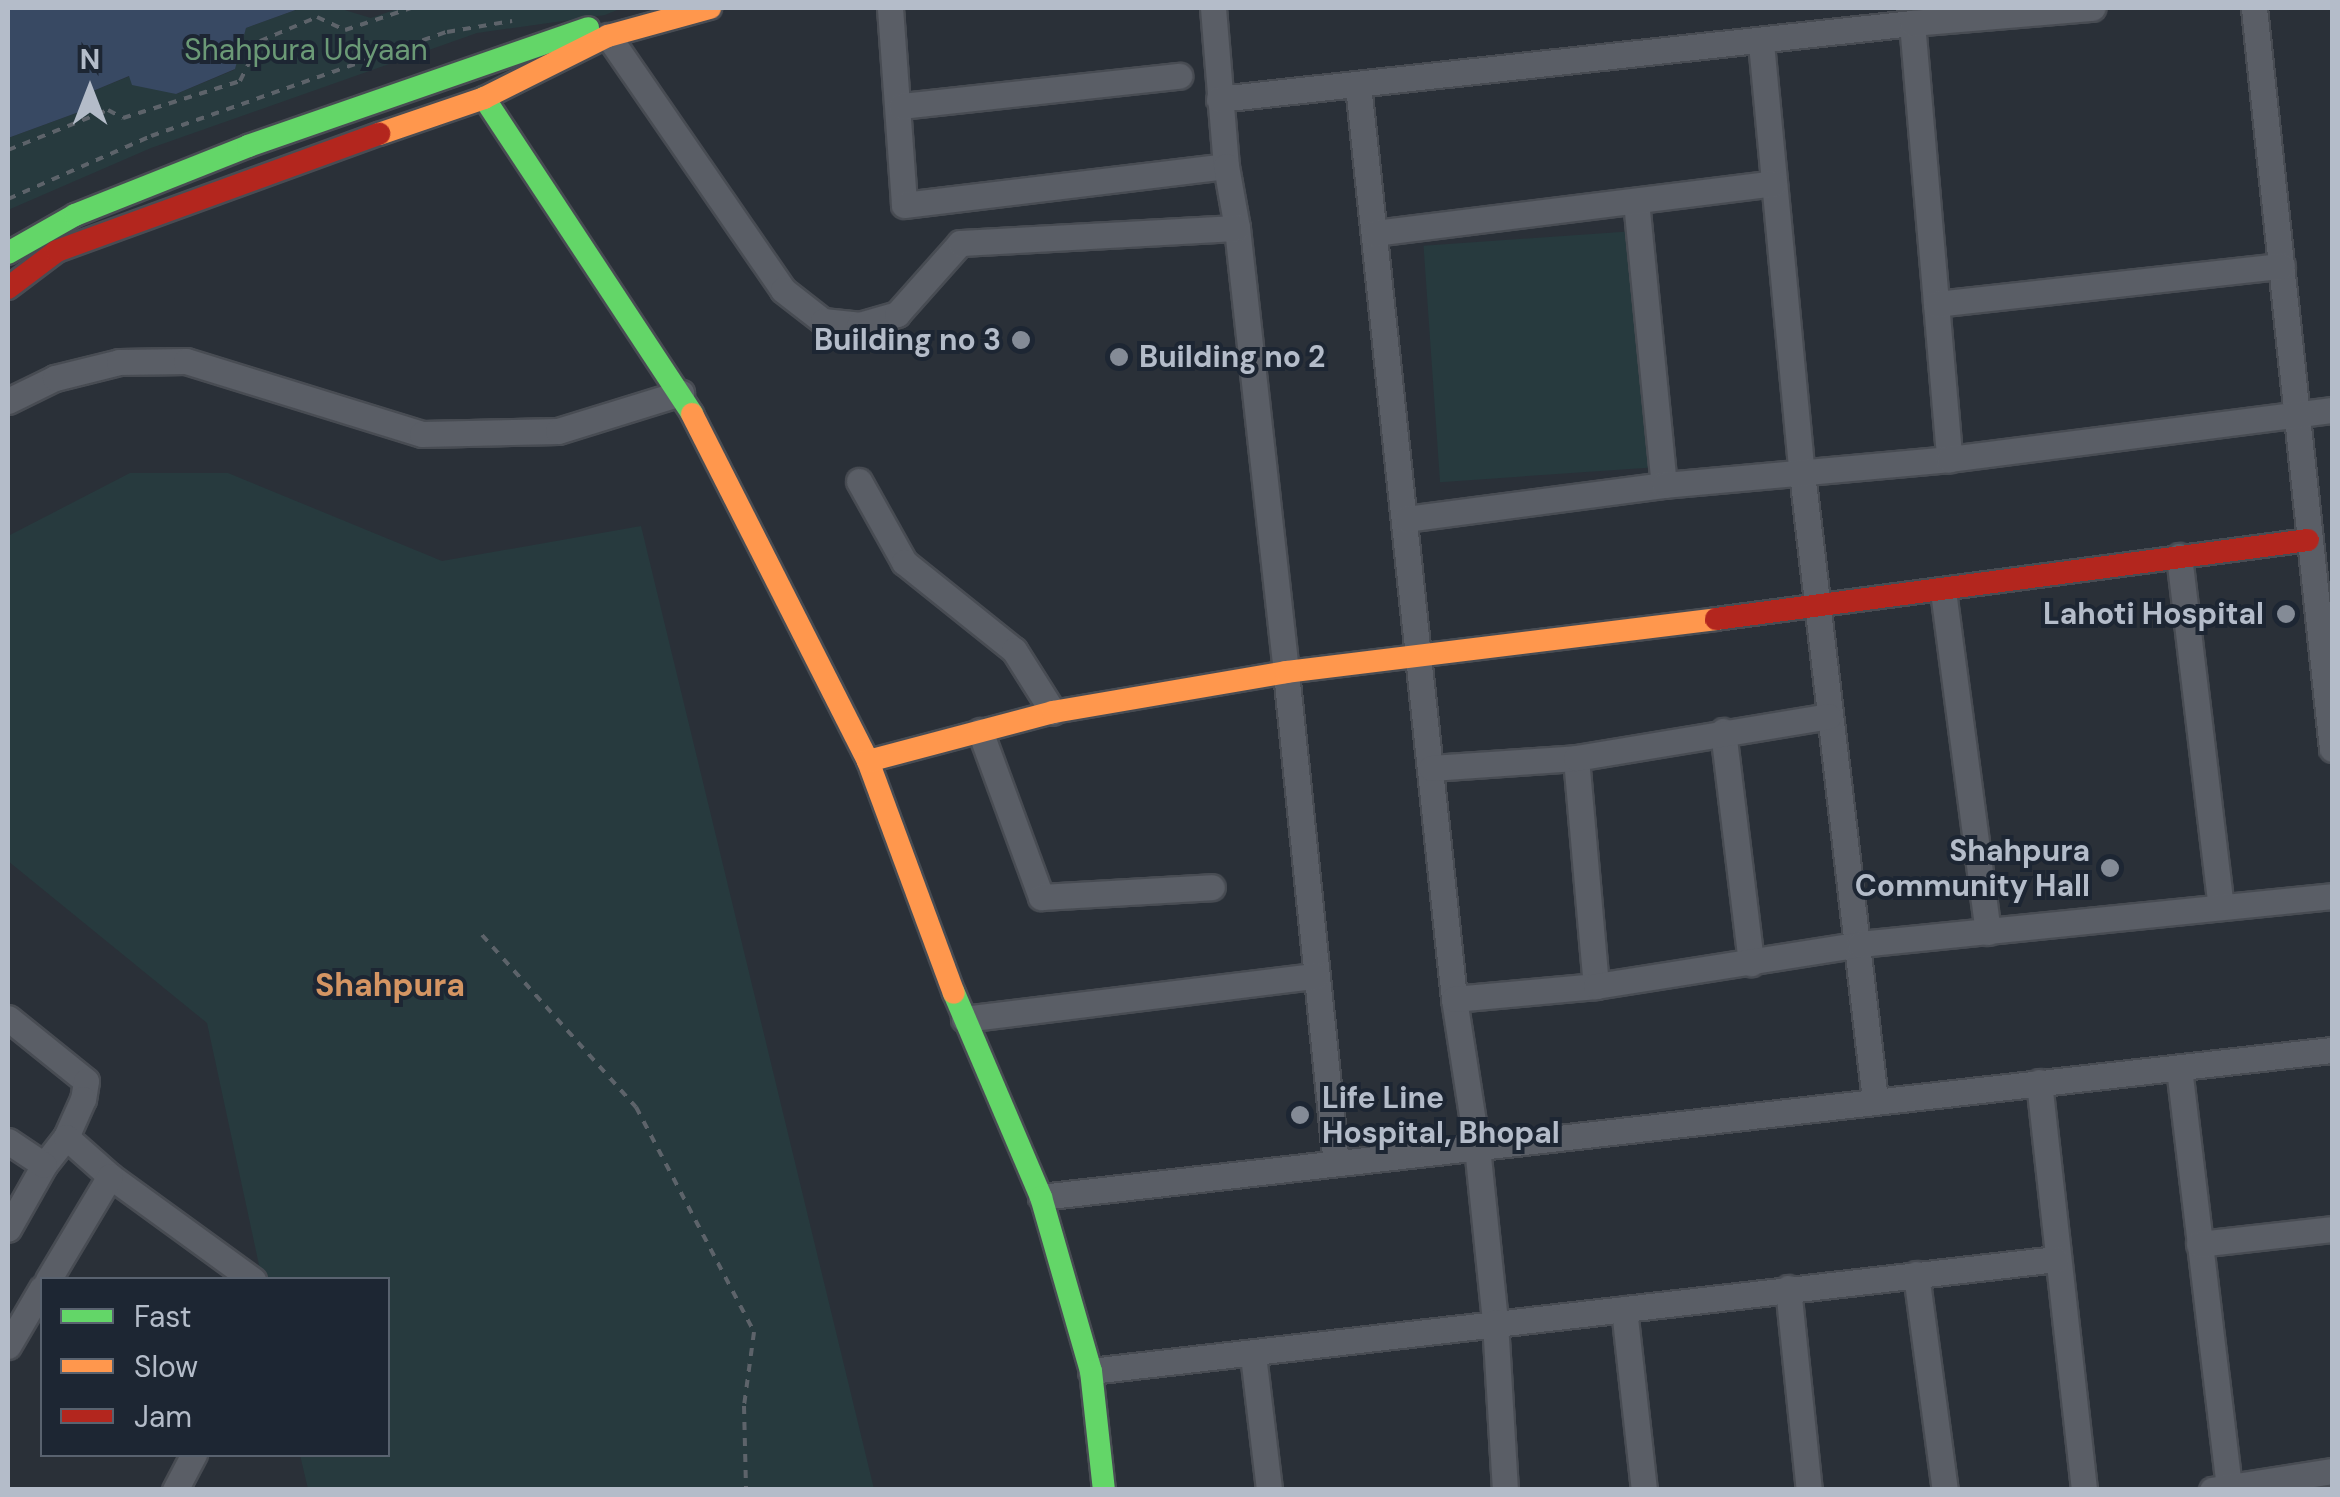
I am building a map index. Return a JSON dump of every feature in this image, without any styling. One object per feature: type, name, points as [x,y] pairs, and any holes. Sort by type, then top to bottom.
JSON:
[{"type":"street","points":[[8,253],[75,215],[248,146],[489,59],[655,8]]},
{"type":"street","points":[[8,288],[57,252],[160,210],[484,98],[608,36],[710,8]]},
{"type":"street","points":[[890,8],[900,106],[904,205],[1226,166]]},
{"type":"street","points":[[1213,8],[1226,166],[1237,228],[1336,1162]]},
{"type":"street","points":[[1219,99],[1761,43],[1912,23],[2092,8]]},
{"type":"street","points":[[2254,8],[2332,748]]},
{"type":"street","points":[[1912,23],[1949,460]]},
{"type":"street","points":[[608,36],[783,290],[823,320],[859,325],[896,314],[960,243],[1237,228]]},
{"type":"street","points":[[1761,43],[1802,473],[1860,944],[1874,1100]]},
{"type":"street","points":[[900,106],[1179,76]]},
{"type":"street","points":[[1358,85],[1454,999],[1477,1148],[1495,1322],[1505,1490]]},
{"type":"street","points":[[484,98],[680,393],[868,761],[964,1019],[1041,1196],[1092,1370],[1104,1490]]},
{"type":"street","points":[[1374,233],[1774,183]]},
{"type":"street","points":[[1636,201],[1664,485]]},
{"type":"street","points":[[1936,304],[2282,266]]},
{"type":"street","points":[[8,402],[55,378],[119,362],[186,360],[422,434],[558,431],[680,393]]},
{"type":"street","points":[[1406,519],[1664,485],[1949,460],[2332,410]]},
{"type":"street","points":[[858,481],[904,562],[1014,650],[1054,712]]},
{"type":"street","points":[[868,761],[1054,712],[1286,672],[2308,540]]},
{"type":"street","points":[[2179,556],[2221,906]]},
{"type":"street","points":[[1943,590],[1988,932]]},
{"type":"street","points":[[1431,768],[1576,758],[1829,716]]},
{"type":"street","points":[[980,731],[1041,897],[1212,887]]},
{"type":"street","points":[[1723,731],[1750,963]]},
{"type":"street","points":[[1576,758],[1596,986]]},
{"type":"street","points":[[1454,999],[1596,986],[1860,944],[2332,896]]},
{"type":"street","points":[[964,1019],[1316,976]]},
{"type":"street","points":[[8,1018],[86,1080],[84,1099],[66,1137],[44,1164],[8,1229]]},
{"type":"street","points":[[1041,1196],[2332,1050]]},
{"type":"street","points":[[2179,1068],[2200,1244],[2221,1488],[2332,1472]]},
{"type":"street","points":[[2038,1082],[2084,1490]]},
{"type":"street","points":[[66,1137],[110,1176],[249,1277]]},
{"type":"street","points":[[8,1141],[44,1164]]},
{"type":"street","points":[[50,1277],[110,1176]]},
{"type":"street","points":[[2200,1244],[2332,1230]]},
{"type":"street","points":[[1092,1370],[2056,1259]]},
{"type":"street","points":[[1916,1274],[1945,1490]]},
{"type":"street","points":[[1788,1288],[1809,1490]]},
{"type":"street","points":[[8,1346],[40,1291]]},
{"type":"street","points":[[1624,1309],[1644,1490]]},
{"type":"street","points":[[1253,1354],[1269,1490]]},
{"type":"street","points":[[175,1490],[192,1457]]},
{"type":"path","points":[[8,150],[108,110],[124,118],[240,81],[260,41],[317,17],[345,30],[411,8]]},
{"type":"path","points":[[8,199],[151,136],[447,32],[512,20]]},
{"type":"path","points":[[482,935],[636,1107],[754,1332],[744,1406],[746,1490]]},
{"type":"green space","name":"Shahpura Udyaan","points":[[301,8],[338,8],[371,18],[400,8],[622,8],[605,15],[477,33],[151,148],[8,210],[8,138],[98,105],[93,91],[130,76],[176,94],[234,70],[246,28]]},
{"type":"green space","points":[[1635,231],[1652,467],[1440,482],[1424,246]]},
{"type":"green space","points":[[130,473],[228,473],[442,561],[641,526],[874,1489],[308,1489],[300,1457],[390,1457],[390,1277],[262,1277],[207,1023],[8,861],[8,536]]},
{"type":"water","points":[[8,8],[301,8],[246,28],[235,69],[176,94],[132,85],[129,76],[93,91],[98,105],[8,138]]},
{"type":"traffic: fast","points":[[8,253],[75,215],[248,146],[588,28]]},
{"type":"traffic: fast","points":[[484,98],[692,414]]},
{"type":"traffic: fast","points":[[954,993],[1041,1197],[1091,1371],[1104,1490]]},
{"type":"traffic: slow","points":[[379,134],[484,98],[608,36],[710,8]]},
{"type":"traffic: slow","points":[[692,414],[868,761],[954,993]]},
{"type":"traffic: slow","points":[[868,761],[1053,712],[1286,672],[1716,619]]},
{"type":"traffic: jam","points":[[8,288],[57,251],[379,134]]},
{"type":"traffic: jam","points":[[1716,619],[2308,540]]},
{"type":"place","name":"Building no 3","points":[[1021,340]]},
{"type":"place","name":"Building no 2","points":[[1119,357]]},
{"type":"place","name":"Lahoti Hospital","points":[[2286,614]]},
{"type":"place","name":"Shahpura Community Hall","points":[[2110,868]]},
{"type":"place","name":"Life Line Hospital, Bhopal","points":[[1300,1115]]},
{"type":"district","name":"Shahpura","points":[[390,985]]}]
